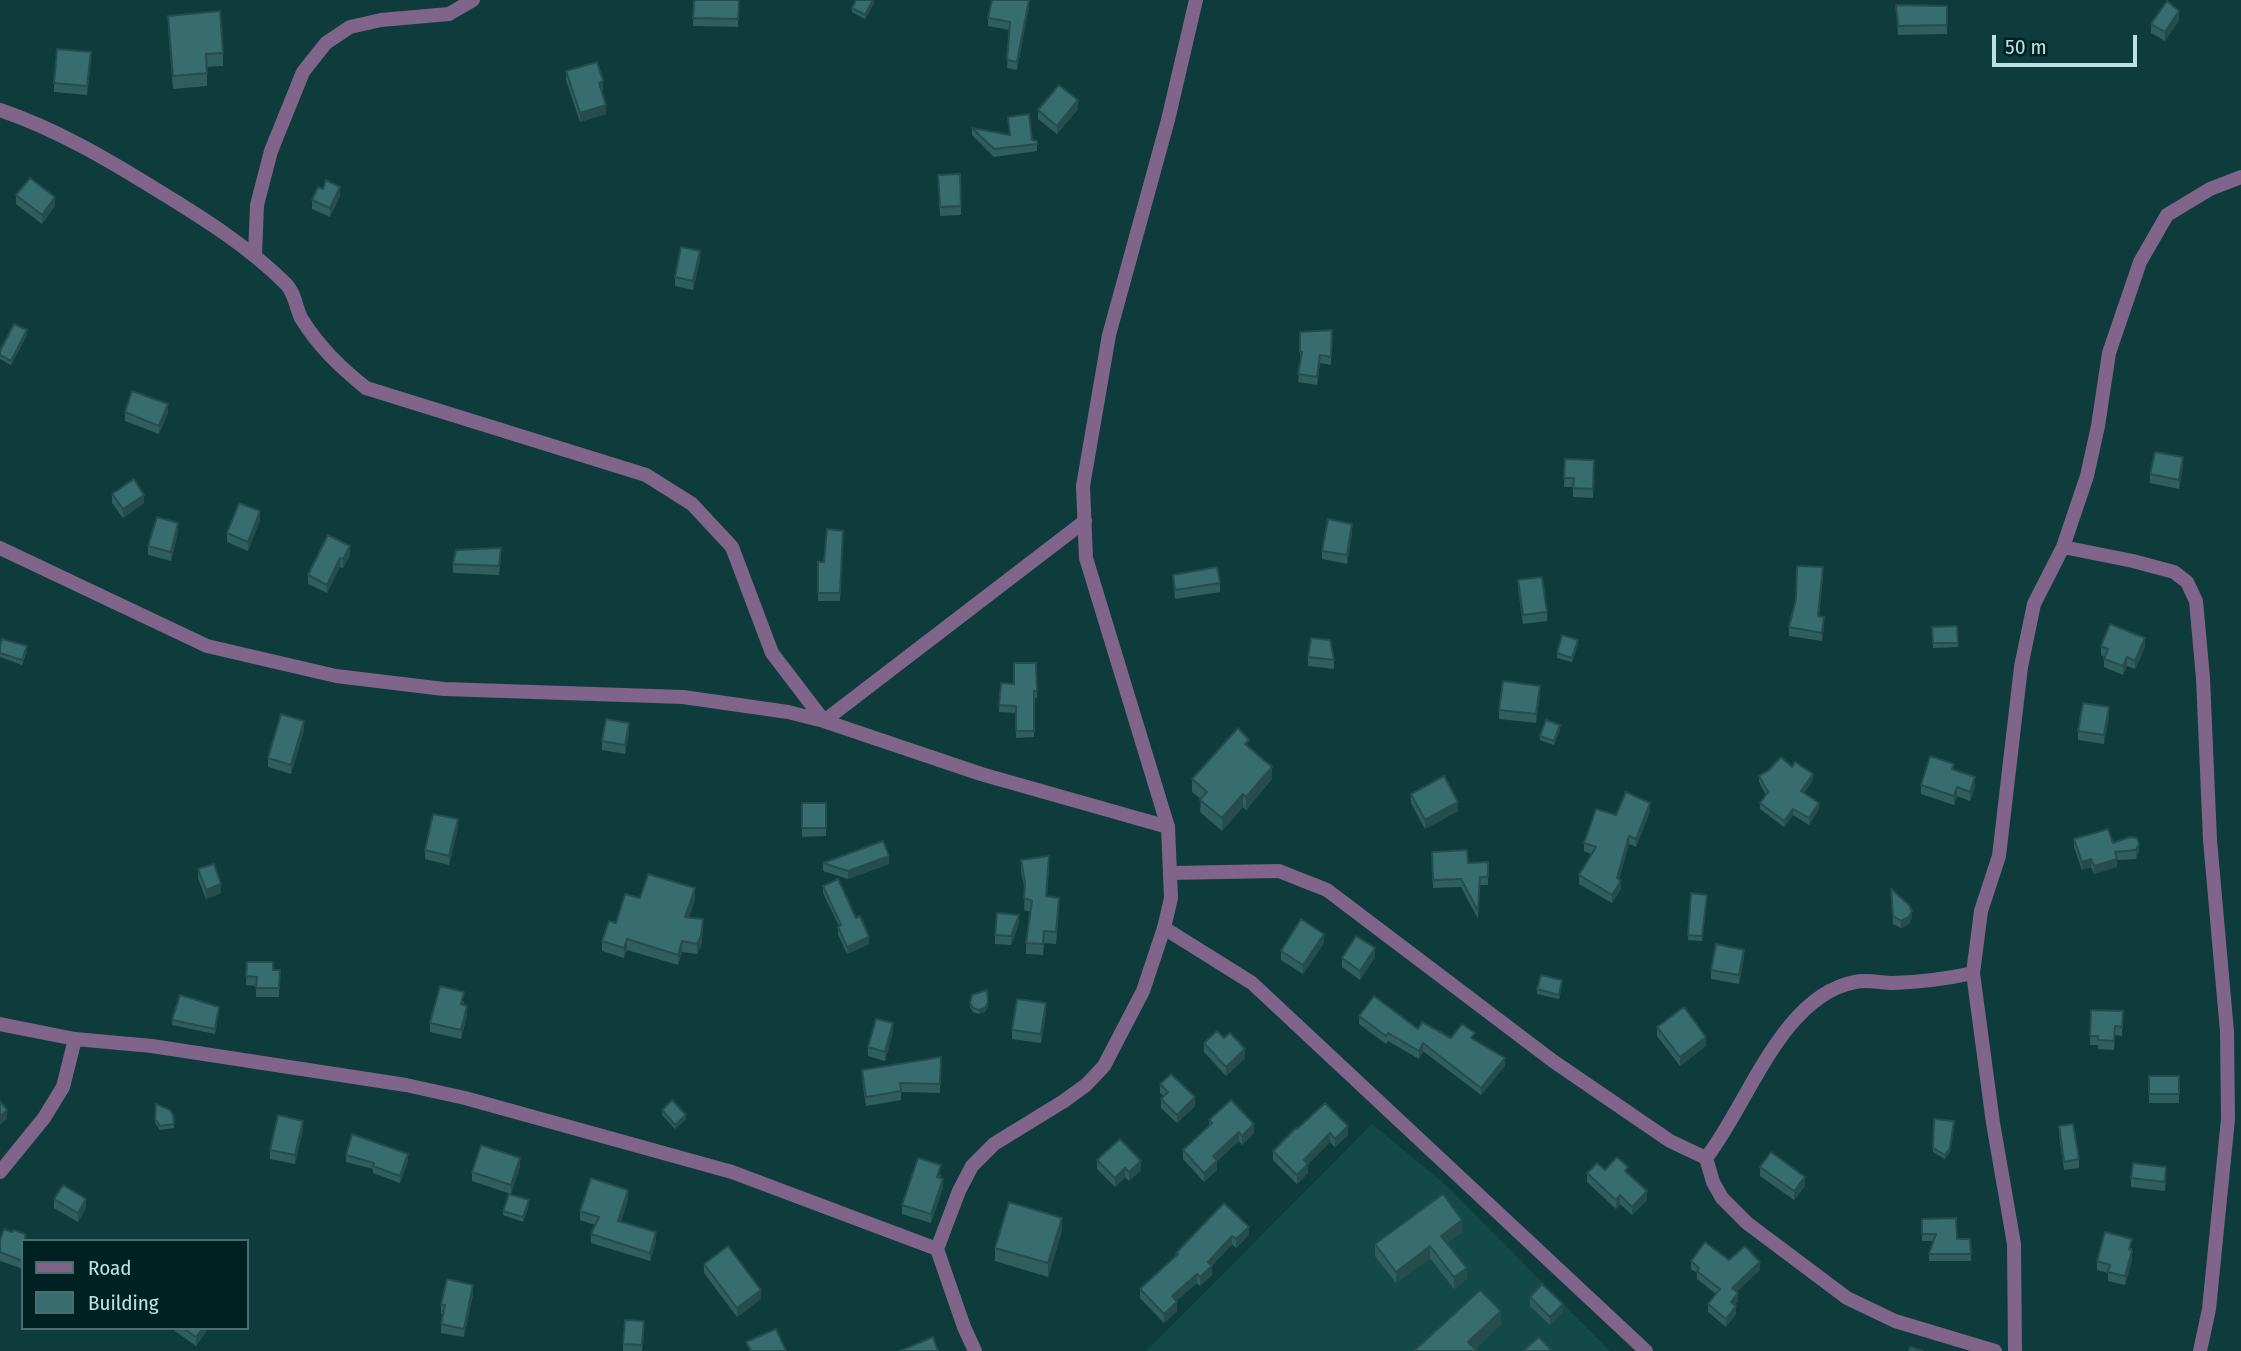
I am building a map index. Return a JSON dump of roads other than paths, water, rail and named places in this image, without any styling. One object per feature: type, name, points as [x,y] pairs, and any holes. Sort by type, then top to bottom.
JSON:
[{"type":"street","points":[[255,255],[257,205],[271,151],[303,72],[326,43],[350,27],[381,20],[449,14],[473,0]]},
{"type":"street","points":[[975,1351],[937,1249],[959,1191],[972,1166],[994,1144],[1086,1086],[1104,1066],[1143,991],[1171,898],[1168,827],[1086,558],[1083,486],[1109,335],[1168,120],[1196,0]]},
{"type":"street","points":[[0,110],[27,119],[102,156],[255,255],[290,288],[297,310],[313,338],[330,359],[366,388],[646,475],[692,504],[732,547],[772,653],[824,721]]},
{"type":"street","points":[[2015,1351],[2014,1244],[1993,1123],[1973,974],[1981,911],[1999,856],[2021,667],[2034,604],[2063,547],[2087,476],[2109,353],[2140,262],[2167,215],[2210,189],[2241,177]]},
{"type":"street","points":[[824,721],[1085,521]]},
{"type":"street","points":[[2063,547],[2174,572],[2187,582],[2196,601],[2203,678],[2210,840],[2227,1032],[2228,1119],[2209,1309],[2200,1351]]},
{"type":"street","points":[[0,548],[208,646],[335,676],[444,689],[683,697],[788,712],[824,721],[981,774],[1168,827]]},
{"type":"street","points":[[1170,873],[1279,871],[1327,890],[1553,1061],[1670,1141],[1706,1158],[1713,1182],[1722,1198],[1746,1223],[1847,1298],[1895,1321],[1995,1351]]},
{"type":"street","points":[[1164,928],[1252,983],[1646,1351]]},
{"type":"street","points":[[1706,1158],[1721,1139],[1790,1026],[1823,994],[1856,981],[1937,981],[1973,974]]},
{"type":"street","points":[[0,1024],[75,1039],[152,1046],[466,1098],[732,1172],[937,1249]]},
{"type":"street","points":[[0,1172],[44,1118],[63,1087],[75,1039]]}]
